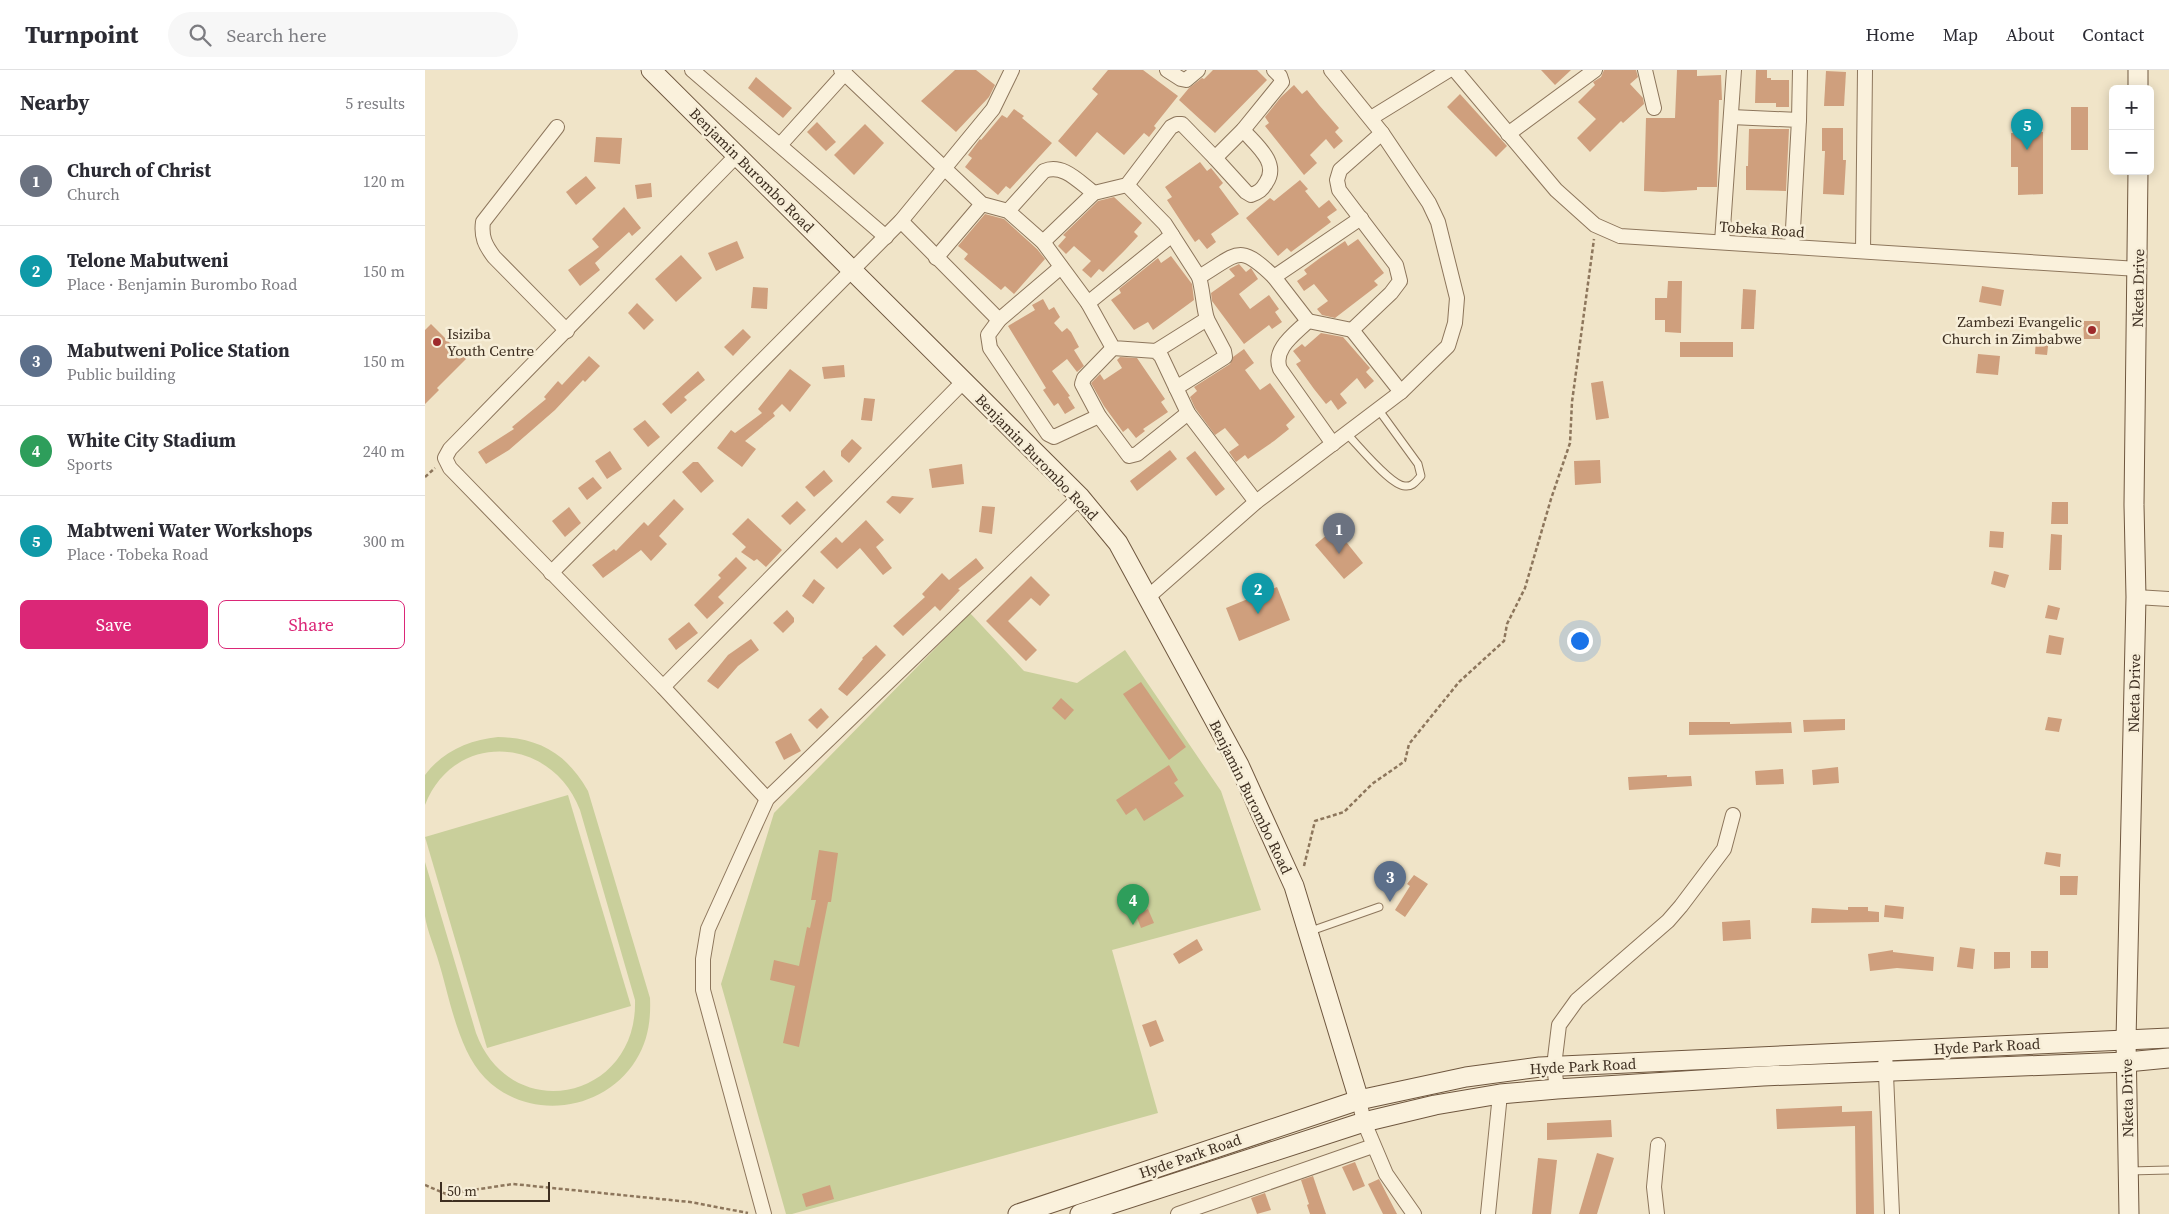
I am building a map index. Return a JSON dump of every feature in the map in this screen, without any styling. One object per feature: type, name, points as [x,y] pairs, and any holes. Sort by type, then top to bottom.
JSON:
[{"type":"street","name":"Benjamin Burombo Road","points":[[651,70],[1080,497],[1118,543],[1239,765],[1294,886],[1359,1100]]},
{"type":"street","points":[[693,70],[885,237]]},
{"type":"street","points":[[551,573],[851,270],[901,222],[993,109],[1012,70]]},
{"type":"street","points":[[1167,70],[1186,80],[1198,70]]},
{"type":"street","points":[[1215,158],[1243,130],[1282,82],[1280,76],[1274,70]]},
{"type":"street","points":[[1149,597],[1256,502],[1401,392],[1448,346],[1455,323],[1457,298],[1435,216],[1424,195],[1382,133],[1331,70]]},
{"type":"street","points":[[1371,118],[1449,70]]},
{"type":"street","name":"Tobeka Road","points":[[1455,70],[1556,190],[1595,225],[1619,236],[2138,269]]},
{"type":"street","points":[[1508,134],[1595,70]]},
{"type":"street","points":[[1645,70],[1654,108]]},
{"type":"street","points":[[1722,242],[1734,70]]},
{"type":"street","points":[[1793,247],[1799,120],[1799,70]]},
{"type":"street","points":[[1863,251],[1865,70]]},
{"type":"street","points":[[2138,70],[2138,85]]},
{"type":"street","points":[[780,145],[843,72],[983,204],[1008,211],[1043,242],[1087,302],[1113,348]]},
{"type":"street","points":[[1731,117],[1799,120]]},
{"type":"street","points":[[1043,242],[1094,193],[1127,185],[1171,127],[1177,124],[1183,124],[1246,192],[1251,195],[1261,191],[1271,176],[1271,166],[1267,157],[1243,130]]},
{"type":"street","points":[[557,127],[483,222],[482,234],[486,246],[494,257],[567,331]]},
{"type":"street","points":[[1352,330],[1391,293],[1400,280],[1397,265],[1339,190],[1337,180],[1340,170],[1382,133]]},
{"type":"street","points":[[737,155],[450,450],[445,458],[450,468],[663,687],[767,799]]},
{"type":"street","points":[[1008,211],[1044,171],[1053,167],[1061,169],[1094,193]]},
{"type":"street","name":"Nketa Drive","points":[[2129,1214],[2126,1040],[2136,597],[2138,175]]},
{"type":"street","points":[[1127,185],[1165,224],[1199,277],[1207,320],[1224,351],[1225,357],[1176,388]]},
{"type":"street","points":[[936,258],[983,204]]},
{"type":"street","points":[[1274,277],[1361,218]]},
{"type":"street","points":[[901,222],[999,320]]},
{"type":"street","points":[[1087,302],[1172,235]]},
{"type":"street","points":[[1199,277],[1237,254],[1247,255],[1256,259],[1274,277],[1308,321],[1352,330],[1401,392]]},
{"type":"street","points":[[1061,267],[999,320],[988,334],[989,348],[1048,434],[1053,437],[1099,416]]},
{"type":"street","points":[[1188,412],[1137,454],[1129,456],[1099,416],[1082,384],[1084,378],[1113,348],[1156,351],[1207,320]]},
{"type":"street","points":[[1308,321],[1279,352],[1277,360],[1280,369],[1333,444]]},
{"type":"street","points":[[1156,351],[1161,356],[1188,412],[1256,502]]},
{"type":"street","points":[[663,687],[963,382]]},
{"type":"street","points":[[764,1214],[703,990],[703,959],[708,929],[767,799],[1080,497]]},
{"type":"street","points":[[2136,597],[2169,599]]},
{"type":"street","points":[[1557,1088],[1554,1066],[1559,1025],[1577,1000],[1668,921],[1681,906],[1724,849],[1733,815]]},
{"type":"street","name":"Hyde Park Road","points":[[1018,1214],[1359,1100],[1467,1078],[1554,1066],[2169,1038]]},
{"type":"street","points":[[1885,1051],[1892,1214]]},
{"type":"street","name":"Hyde Park Road","points":[[1080,1214],[1364,1122],[1435,1105],[1500,1094],[1557,1088],[1885,1070],[2127,1062],[2169,1058]]},
{"type":"street","points":[[1488,1214],[1500,1094]]},
{"type":"street","points":[[1359,1100],[1364,1122],[1386,1174],[1414,1214]]},
{"type":"street","points":[[1657,1214],[1654,1187],[1658,1145]]},
{"type":"street","points":[[1178,1214],[1373,1146]]},
{"type":"lane","points":[[1347,434],[1393,482],[1404,487],[1414,484],[1421,476],[1418,464],[1378,409]]},
{"type":"lane","points":[[1308,932],[1379,907]]},
{"type":"lane","points":[[2128,1171],[2169,1170]]},
{"type":"path","points":[[1294,886],[1303,870],[1315,821],[1344,812],[1372,784],[1405,761],[1409,744],[1459,682],[1504,641],[1507,624],[1525,588],[1551,499],[1570,443],[1572,402],[1595,225]]},
{"type":"path","points":[[425,1185],[446,1194],[513,1184],[690,1202],[755,1214]]},
{"type":"green space","points":[[970,613],[1024,671],[1077,683],[1125,650],[1221,791],[1261,910],[1112,950],[1158,1113],[792,1214],[786,1214],[721,984],[774,813]]},
{"type":"green space","points":[[498,737],[527,741],[551,750],[571,767],[588,791],[650,998],[650,1014],[646,1038],[636,1060],[622,1078],[605,1091],[585,1100],[565,1105],[543,1105],[522,1101],[503,1092],[485,1078],[461,1039],[426,922],[425,862],[476,1033],[493,1063],[516,1082],[542,1090],[570,1089],[595,1079],[616,1061],[630,1034],[635,1000],[580,810],[566,785],[548,767],[526,756],[503,752],[479,754],[458,764],[439,781],[425,805],[425,775],[440,759],[467,744]]},
{"type":"green space","points":[[568,795],[631,1006],[487,1048],[425,837]]},
{"type":"building","points":[[955,70],[976,70],[995,85],[989,97],[956,132],[921,101]]},
{"type":"building","points":[[1108,70],[1143,70],[1178,96],[1154,126],[1156,128],[1149,137],[1144,133],[1124,155],[1097,132],[1076,157],[1058,141],[1098,94],[1092,89]]},
{"type":"building","points":[[1213,70],[1257,70],[1267,80],[1215,133],[1179,100],[1189,88],[1202,78],[1204,79]]},
{"type":"building","points":[[1541,70],[1571,70],[1555,85]]},
{"type":"building","points":[[1604,70],[1636,70],[1638,77],[1630,84],[1643,98],[1644,104],[1623,123],[1621,121],[1590,152],[1577,138],[1596,119],[1578,102],[1595,85],[1593,82],[1601,77]]},
{"type":"building","points":[[1677,70],[1697,70],[1697,76],[1721,75],[1722,100],[1719,100],[1717,187],[1697,187],[1697,190],[1663,192],[1644,191],[1646,118],[1675,118]]},
{"type":"building","points":[[1756,70],[1767,70],[1767,78],[1771,78],[1771,80],[1789,80],[1789,107],[1776,107],[1776,103],[1755,103]]},
{"type":"building","points":[[1826,71],[1846,72],[1844,106],[1824,106]]},
{"type":"building","points":[[756,77],[792,108],[783,118],[748,88]]},
{"type":"building","points":[[1294,85],[1302,94],[1307,90],[1339,128],[1335,132],[1343,141],[1334,149],[1326,139],[1310,155],[1317,163],[1304,175],[1265,126],[1269,123],[1265,117],[1281,97]]},
{"type":"building","points":[[1460,94],[1507,146],[1496,157],[1447,107]]},
{"type":"building","points":[[2071,107],[2088,107],[2088,150],[2071,150]]},
{"type":"building","points":[[1014,109],[1052,143],[1010,189],[1006,186],[998,195],[965,167],[972,158],[968,155],[980,139],[1002,115],[1007,118]]},
{"type":"building","points":[[817,122],[836,142],[826,151],[807,132]]},
{"type":"building","points":[[865,124],[884,143],[854,175],[834,155]]},
{"type":"building","points":[[1822,128],[1843,128],[1843,160],[1846,160],[1844,195],[1823,194],[1825,151],[1822,151]]},
{"type":"building","points":[[1749,129],[1789,129],[1786,191],[1746,190]]},
{"type":"building","points":[[2043,132],[2043,194],[2018,195],[2018,167],[2011,167],[2011,133]]},
{"type":"building","points":[[596,137],[622,138],[620,164],[594,162]]},
{"type":"building","points":[[1200,162],[1207,171],[1211,168],[1223,183],[1219,187],[1239,214],[1211,234],[1216,242],[1207,249],[1199,239],[1195,242],[1184,226],[1167,200],[1172,197],[1165,187]]},
{"type":"building","points":[[586,176],[596,188],[576,205],[566,192]]},
{"type":"building","points":[[1300,180],[1308,189],[1305,191],[1319,208],[1329,200],[1337,210],[1327,217],[1331,222],[1291,252],[1287,248],[1278,256],[1246,218],[1270,198],[1274,201]]},
{"type":"building","points":[[651,183],[652,197],[637,199],[635,185]]},
{"type":"building","points":[[1114,197],[1142,223],[1134,232],[1138,236],[1103,272],[1099,269],[1091,278],[1082,270],[1091,261],[1074,246],[1066,254],[1058,246],[1066,237],[1063,235],[1098,201]]},
{"type":"building","points":[[624,207],[641,228],[632,236],[629,232],[595,263],[600,270],[580,286],[568,270],[599,247],[592,239]]},
{"type":"building","points":[[985,214],[1004,219],[1037,249],[1045,259],[1014,294],[1005,286],[1001,290],[964,259],[968,254],[958,246]]},
{"type":"building","points":[[1358,239],[1384,273],[1374,281],[1378,285],[1335,318],[1322,315],[1317,309],[1328,301],[1314,284],[1304,291],[1297,281],[1307,274],[1304,270],[1320,258],[1345,241],[1348,246]]},
{"type":"building","points":[[737,241],[744,258],[716,271],[708,253]]},
{"type":"building","points":[[681,255],[702,278],[676,302],[655,279]]},
{"type":"building","points":[[1171,256],[1192,284],[1194,300],[1153,330],[1148,322],[1134,330],[1111,300],[1121,293],[1119,289],[1158,258],[1161,263]]},
{"type":"building","points":[[1239,264],[1246,272],[1251,268],[1258,279],[1239,294],[1250,309],[1269,295],[1279,309],[1275,312],[1282,322],[1272,329],[1269,325],[1244,344],[1212,301],[1211,293],[1235,276],[1229,269]]},
{"type":"building","points":[[1668,281],[1682,281],[1681,333],[1665,332],[1665,320],[1655,320],[1655,298],[1667,298]]},
{"type":"building","points":[[1982,286],[2004,290],[2001,306],[1979,302]]},
{"type":"building","points":[[753,287],[768,288],[767,309],[751,308]]},
{"type":"building","points":[[1743,289],[1756,290],[1754,329],[1741,329]]},
{"type":"building","points":[[1043,299],[1049,310],[1054,307],[1060,317],[1054,323],[1062,332],[1067,328],[1071,332],[1079,347],[1074,350],[1084,366],[1077,372],[1067,359],[1052,371],[1070,396],[1068,397],[1075,408],[1065,414],[1058,403],[1054,406],[1043,390],[1046,388],[1008,326],[1035,310],[1032,305]]},
{"type":"building","points":[[637,303],[654,320],[644,330],[628,313]]},
{"type":"building","name":"Zambezi Evangelic Church in Zimbabwe","points":[[2083,321],[2100,321],[2100,339],[2084,339]]},
{"type":"building","name":"Isiziba Youth Centre","points":[[431,324],[466,359],[437,388],[439,390],[425,404],[425,330]]},
{"type":"building","points":[[743,329],[751,337],[733,356],[724,347]]},
{"type":"building","points":[[1321,333],[1343,337],[1370,368],[1366,372],[1374,381],[1365,389],[1357,378],[1340,394],[1347,403],[1338,410],[1331,400],[1326,404],[1314,389],[1296,364],[1301,361],[1293,351],[1302,344],[1305,347]]},
{"type":"building","points":[[2036,337],[2049,338],[2047,355],[2035,354]]},
{"type":"building","points":[[1680,342],[1733,342],[1733,357],[1680,357]]},
{"type":"building","points":[[1244,349],[1254,363],[1245,370],[1260,390],[1270,383],[1295,417],[1286,425],[1289,429],[1274,441],[1248,459],[1245,455],[1236,462],[1229,452],[1239,445],[1225,428],[1215,435],[1195,408],[1190,397],[1197,391],[1194,387],[1230,364],[1233,357]]},
{"type":"building","points":[[1978,354],[2000,356],[1998,375],[1976,373]]},
{"type":"building","points":[[589,356],[600,366],[585,382],[583,380],[555,410],[509,450],[486,464],[478,452],[514,429],[512,427],[546,399],[544,397],[558,381],[562,385]]},
{"type":"building","points":[[1120,357],[1137,358],[1165,399],[1161,402],[1168,412],[1143,429],[1145,431],[1136,438],[1128,428],[1123,432],[1104,406],[1091,383],[1100,374],[1104,380],[1122,368],[1117,360]]},
{"type":"building","points":[[844,365],[845,377],[824,379],[822,367]]},
{"type":"building","points":[[790,369],[811,385],[790,412],[782,404],[773,413],[775,416],[745,441],[756,449],[742,467],[717,448],[731,430],[735,433],[762,413],[758,409]]},
{"type":"building","points":[[698,371],[705,380],[684,397],[687,400],[671,414],[662,404]]},
{"type":"building","points":[[1603,381],[1609,418],[1596,420],[1591,383]]},
{"type":"building","points":[[864,398],[875,399],[872,421],[861,420]]},
{"type":"building","points":[[645,420],[660,437],[648,447],[633,429]]},
{"type":"building","points":[[852,439],[862,448],[849,463],[841,456],[841,451]]},
{"type":"building","points":[[1170,450],[1177,459],[1137,491],[1130,481]]},
{"type":"building","points":[[610,451],[622,469],[607,479],[595,461]]},
{"type":"building","points":[[1195,451],[1225,489],[1216,496],[1186,458]]},
{"type":"building","points":[[1600,460],[1601,483],[1575,485],[1574,461]]},
{"type":"building","points":[[693,462],[698,462],[714,481],[701,493],[682,472]]},
{"type":"building","points":[[962,464],[964,484],[932,488],[929,469]]},
{"type":"building","points":[[824,470],[833,481],[814,497],[805,487]]},
{"type":"building","points":[[593,477],[602,488],[587,500],[578,488]]},
{"type":"building","points":[[892,496],[914,498],[900,514],[886,502]]},
{"type":"building","points":[[674,499],[684,509],[659,536],[667,544],[651,561],[641,550],[603,578],[592,565],[614,549],[616,551],[644,522],[648,526]]},
{"type":"building","points":[[797,501],[806,510],[790,525],[781,516]]},
{"type":"building","points":[[2052,502],[2068,502],[2068,524],[2051,524]]},
{"type":"building","points":[[982,506],[995,507],[992,534],[979,532]]},
{"type":"building","points":[[569,507],[581,523],[565,537],[552,521]]},
{"type":"building","points":[[748,518],[782,550],[766,567],[757,559],[754,561],[741,552],[746,547],[732,534]]},
{"type":"building","points":[[866,520],[884,540],[876,547],[892,568],[883,575],[860,548],[837,569],[820,552],[836,537],[842,543]]},
{"type":"building","points":[[1335,528],[1363,563],[1344,579],[1315,545]]},
{"type":"building","points":[[1990,531],[2004,532],[2003,548],[1989,547]]},
{"type":"building","points":[[2051,534],[2062,535],[2061,570],[2049,570]]},
{"type":"building","points":[[736,557],[747,568],[718,597],[724,603],[707,619],[694,605],[721,578],[718,575]]},
{"type":"building","points":[[976,558],[984,568],[958,589],[960,590],[940,611],[935,606],[903,636],[893,626],[925,597],[922,594],[942,573],[949,580]]},
{"type":"building","points":[[1994,571],[2009,575],[2005,588],[1991,584]]},
{"type":"building","points":[[1031,576],[1050,595],[1040,606],[1031,598],[1008,621],[1037,650],[1026,661],[986,621]]},
{"type":"building","points":[[814,579],[825,588],[813,604],[802,596]]},
{"type":"building","points":[[1277,587],[1290,620],[1239,641],[1226,608]]},
{"type":"building","points":[[2048,605],[2060,608],[2057,620],[2045,618]]},
{"type":"building","points":[[787,610],[794,618],[794,622],[783,633],[773,623]]},
{"type":"building","points":[[689,622],[698,633],[676,650],[668,639]]},
{"type":"building","points":[[2049,635],[2064,638],[2061,655],[2046,653]]},
{"type":"building","points":[[751,639],[759,650],[738,666],[718,689],[707,681],[728,655]]},
{"type":"building","points":[[876,645],[886,655],[847,696],[838,689],[862,658]]},
{"type":"building","points":[[1141,682],[1186,747],[1169,760],[1123,694]]},
{"type":"building","points":[[1061,698],[1074,710],[1065,720],[1052,708]]},
{"type":"building","points":[[821,708],[829,717],[817,729],[808,720]]},
{"type":"building","points":[[2048,717],[2062,719],[2059,732],[2045,730]]},
{"type":"building","points":[[1845,719],[1845,730],[1804,732],[1803,720]]},
{"type":"building","points":[[1689,722],[1730,722],[1730,724],[1791,722],[1792,733],[1689,735]]},
{"type":"building","points":[[791,733],[801,751],[784,760],[775,742]]},
{"type":"building","points":[[1169,765],[1178,780],[1174,783],[1184,796],[1144,821],[1136,808],[1126,815],[1116,800]]},
{"type":"building","points":[[1838,767],[1839,783],[1813,785],[1812,770]]},
{"type":"building","points":[[1783,769],[1784,784],[1756,785],[1755,771]]},
{"type":"building","points":[[1667,775],[1667,777],[1691,776],[1692,786],[1629,790],[1628,777]]},
{"type":"building","points":[[819,850],[838,853],[831,902],[828,902],[799,1047],[783,1043],[795,986],[770,980],[774,960],[799,966],[807,927],[810,928],[816,900],[811,900]]},
{"type":"building","points":[[2046,852],[2061,854],[2060,867],[2044,864]]},
{"type":"building","points":[[1414,875],[1428,884],[1405,917],[1395,910],[1410,886],[1407,884]]},
{"type":"building","points":[[2060,876],[2078,876],[2077,895],[2060,895]]},
{"type":"building","points":[[1885,905],[1904,907],[1903,919],[1884,917]]},
{"type":"building","points":[[1848,907],[1868,907],[1868,911],[1879,912],[1879,922],[1811,923],[1812,908],[1848,910]]},
{"type":"building","points":[[1148,909],[1154,923],[1141,928],[1136,915]]},
{"type":"building","points":[[1750,920],[1751,939],[1723,941],[1722,922]]},
{"type":"building","points":[[1197,939],[1203,950],[1179,964],[1173,954]]},
{"type":"building","points":[[1960,947],[1975,949],[1973,969],[1957,967]]},
{"type":"building","points":[[1893,950],[1893,952],[1934,957],[1933,971],[1897,968],[1870,971],[1868,954]]},
{"type":"building","points":[[2031,951],[2048,951],[2048,968],[2031,968]]},
{"type":"building","points":[[1994,952],[2010,952],[2010,968],[1994,969]]},
{"type":"building","points":[[1156,1020],[1164,1041],[1150,1047],[1142,1025]]},
{"type":"building","points":[[1842,1106],[1842,1112],[1872,1111],[1874,1214],[1856,1214],[1855,1126],[1777,1129],[1776,1109]]},
{"type":"building","points":[[1611,1120],[1612,1137],[1547,1140],[1547,1123]]},
{"type":"building","points":[[1597,1153],[1614,1158],[1597,1214],[1579,1214]]},
{"type":"building","points":[[1538,1158],[1557,1160],[1551,1214],[1532,1214]]},
{"type":"building","points":[[1355,1162],[1365,1186],[1353,1191],[1342,1167]]},
{"type":"building","points":[[1313,1176],[1326,1214],[1310,1214],[1307,1205],[1309,1204],[1301,1180]]},
{"type":"building","points":[[1379,1179],[1397,1214],[1383,1214],[1368,1184]]},
{"type":"building","points":[[830,1185],[834,1199],[806,1207],[802,1194]]},
{"type":"building","points":[[1265,1193],[1271,1210],[1257,1214],[1251,1198]]},
{"type":"place","name":"Mabtweni Water Workshops","points":[[2027,150]]},
{"type":"place","name":"Zambezi Evangelic Church in Zimbabwe","points":[[2092,330]]},
{"type":"place","name":"Isiziba Youth Centre","points":[[437,342]]},
{"type":"place","name":"Church of Christ","points":[[1339,554]]},
{"type":"place","name":"Telone Mabutweni","points":[[1258,614]]},
{"type":"place","name":"Mabutweni Police Station","points":[[1390,902]]},
{"type":"place","name":"White City Stadium","points":[[1133,925]]}]
